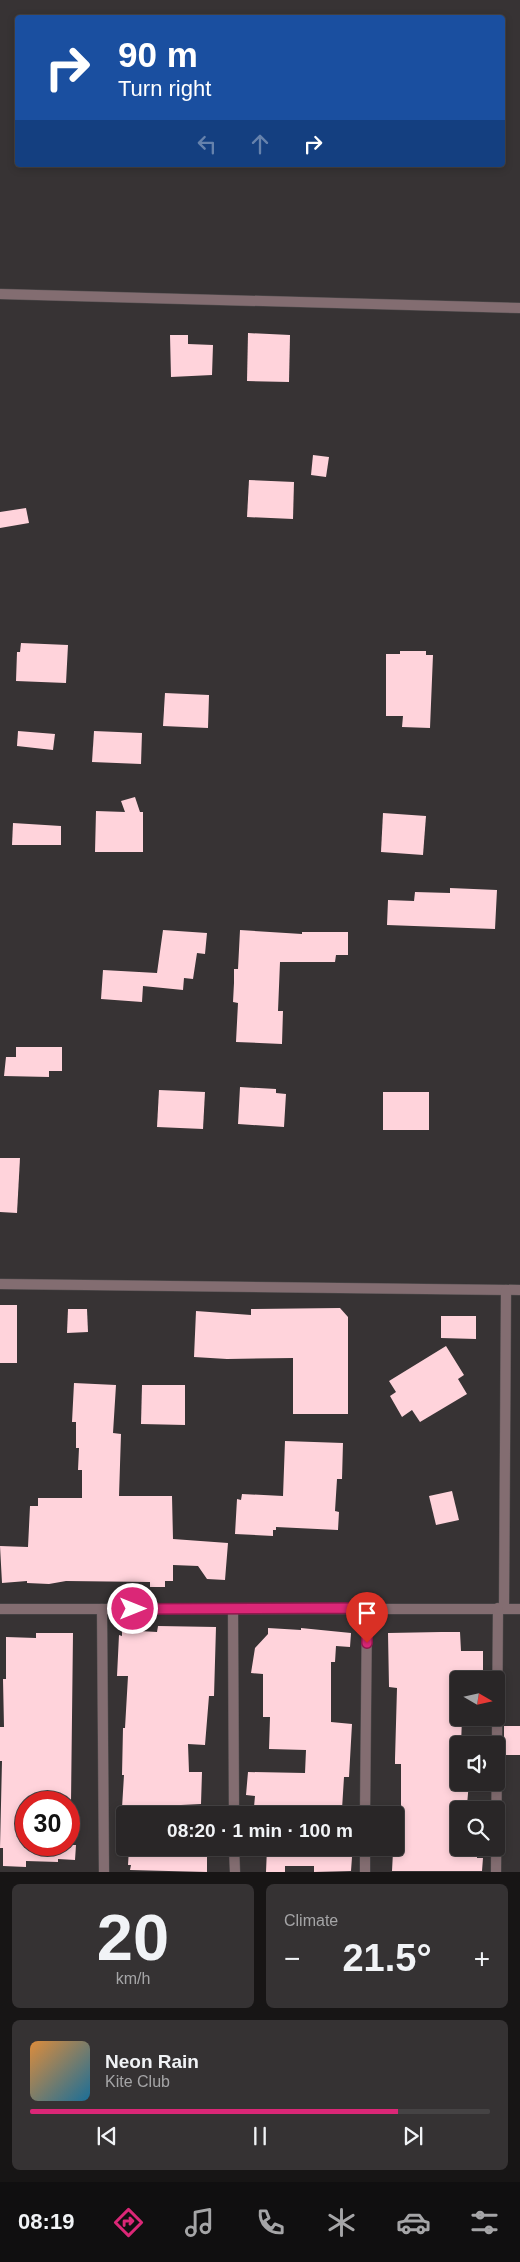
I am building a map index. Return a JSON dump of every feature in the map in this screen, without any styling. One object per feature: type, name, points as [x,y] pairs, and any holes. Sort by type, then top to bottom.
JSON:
[{"type":"street","points":[[0,294],[520,308]]},
{"type":"street","points":[[0,1284],[520,1290]]},
{"type":"street","points":[[496,1872],[506,1290]]},
{"type":"street","points":[[365,1806],[367,1608]]},
{"type":"street","points":[[0,1609],[520,1609]]},
{"type":"street","points":[[102,1609],[104,1872]]},
{"type":"street","points":[[233,1609],[234,1806]]},
{"type":"street","points":[[234,1856],[235,1872]]},
{"type":"street","points":[[364,1872],[365,1856]]},
{"type":"building","points":[[248,333],[290,335],[289,382],[247,381]]},
{"type":"building","points":[[170,335],[188,335],[188,344],[213,345],[212,375],[171,377]]},
{"type":"building","points":[[313,455],[329,457],[326,477],[311,475]]},
{"type":"building","points":[[249,480],[294,482],[293,519],[247,517]]},
{"type":"building","points":[[26,508],[29,523],[0,528],[0,512]]},
{"type":"building","points":[[21,643],[68,645],[66,683],[16,681],[17,652],[20,652]]},
{"type":"building","points":[[400,651],[426,651],[426,655],[433,655],[430,728],[402,727],[403,716],[386,716],[386,654],[400,654]]},
{"type":"building","points":[[165,693],[209,695],[208,728],[163,726]]},
{"type":"building","points":[[18,731],[55,734],[53,750],[17,746]]},
{"type":"building","points":[[94,731],[142,733],[141,764],[92,762]]},
{"type":"building","points":[[135,797],[140,812],[143,812],[143,852],[95,852],[96,811],[125,812],[121,801]]},
{"type":"building","points":[[383,813],[426,816],[423,855],[381,852]]},
{"type":"building","points":[[13,823],[61,826],[61,845],[12,845]]},
{"type":"building","points":[[450,888],[497,890],[495,929],[387,925],[388,900],[414,901],[415,892],[450,893]]},
{"type":"building","points":[[163,930],[207,933],[205,954],[197,953],[193,979],[184,978],[183,990],[143,986],[142,1002],[101,999],[103,970],[157,973]]},
{"type":"building","points":[[240,930],[302,934],[302,932],[348,932],[348,955],[336,955],[335,962],[280,962],[278,1011],[283,1011],[282,1044],[236,1042],[238,1003],[233,1002],[234,969],[238,969]]},
{"type":"building","points":[[16,1047],[62,1047],[62,1071],[49,1071],[49,1077],[4,1076],[6,1057],[16,1057]]},
{"type":"building","points":[[240,1087],[276,1089],[276,1093],[286,1094],[284,1127],[238,1124]]},
{"type":"building","points":[[159,1090],[205,1092],[203,1129],[157,1127]]},
{"type":"building","points":[[383,1092],[429,1092],[429,1130],[383,1130]]},
{"type":"building","points":[[0,1158],[20,1158],[17,1213],[0,1212]]},
{"type":"building","points":[[0,1305],[17,1305],[17,1363],[0,1363]]},
{"type":"building","points":[[340,1308],[348,1317],[348,1414],[293,1414],[293,1358],[227,1359],[194,1357],[196,1311],[251,1315],[251,1309]]},
{"type":"building","points":[[68,1309],[87,1309],[88,1332],[67,1333]]},
{"type":"building","points":[[441,1316],[476,1316],[476,1339],[441,1338]]},
{"type":"building","points":[[446,1346],[464,1375],[458,1379],[467,1394],[420,1422],[412,1410],[402,1417],[390,1396],[396,1392],[389,1381]]},
{"type":"building","points":[[74,1383],[116,1385],[113,1433],[121,1434],[119,1496],[172,1496],[173,1539],[228,1543],[225,1580],[207,1579],[198,1566],[173,1565],[173,1581],[165,1581],[165,1587],[150,1587],[150,1582],[66,1581],[49,1584],[27,1583],[27,1581],[2,1583],[0,1546],[28,1547],[30,1506],[38,1506],[38,1498],[82,1498],[82,1470],[78,1470],[79,1448],[76,1448],[76,1422],[72,1422]]},
{"type":"building","points":[[142,1385],[185,1385],[185,1425],[141,1424]]},
{"type":"building","points":[[285,1441],[343,1443],[342,1479],[337,1479],[335,1511],[339,1512],[338,1530],[276,1527],[276,1530],[273,1530],[273,1536],[235,1534],[237,1499],[241,1500],[242,1494],[283,1496]]},
{"type":"building","points":[[452,1491],[459,1520],[436,1525],[429,1496]]},
{"type":"building","points":[[158,1626],[216,1627],[214,1696],[209,1696],[205,1745],[188,1744],[189,1772],[202,1772],[201,1804],[122,1806],[124,1775],[122,1775],[123,1728],[125,1728],[128,1676],[117,1676],[119,1635],[122,1636],[122,1630],[157,1632]]},
{"type":"building","points":[[268,1628],[301,1630],[301,1628],[351,1633],[350,1647],[336,1646],[335,1662],[331,1662],[331,1722],[352,1724],[349,1777],[344,1777],[342,1806],[254,1806],[255,1796],[246,1795],[248,1772],[305,1773],[306,1750],[269,1749],[270,1717],[263,1717],[263,1674],[251,1673],[255,1648],[268,1634]]},
{"type":"building","points":[[460,1632],[461,1651],[483,1651],[483,1671],[450,1671],[450,1726],[462,1726],[461,1736],[450,1736],[450,1791],[468,1791],[467,1801],[450,1801],[450,1856],[477,1856],[477,1858],[483,1858],[482,1871],[392,1871],[393,1856],[404,1856],[404,1806],[401,1806],[401,1764],[395,1764],[397,1688],[389,1687],[388,1633]]},
{"type":"building","points":[[36,1633],[73,1633],[71,1791],[15,1791],[15,1856],[75,1856],[75,1860],[58,1859],[58,1862],[26,1861],[26,1867],[3,1866],[3,1848],[0,1848],[2,1761],[0,1761],[0,1727],[4,1727],[3,1679],[6,1679],[6,1637],[36,1638]]},
{"type":"building","points":[[504,1726],[520,1726],[520,1755],[505,1755]]},
{"type":"building","points":[[129,1856],[207,1856],[207,1872],[130,1870],[131,1865],[128,1865]]},
{"type":"building","points":[[267,1856],[352,1857],[351,1871],[314,1872],[314,1866],[285,1866],[285,1872],[266,1872]]},
{"type":"route","points":[[133,1609],[367,1608],[367,1643]]}]
